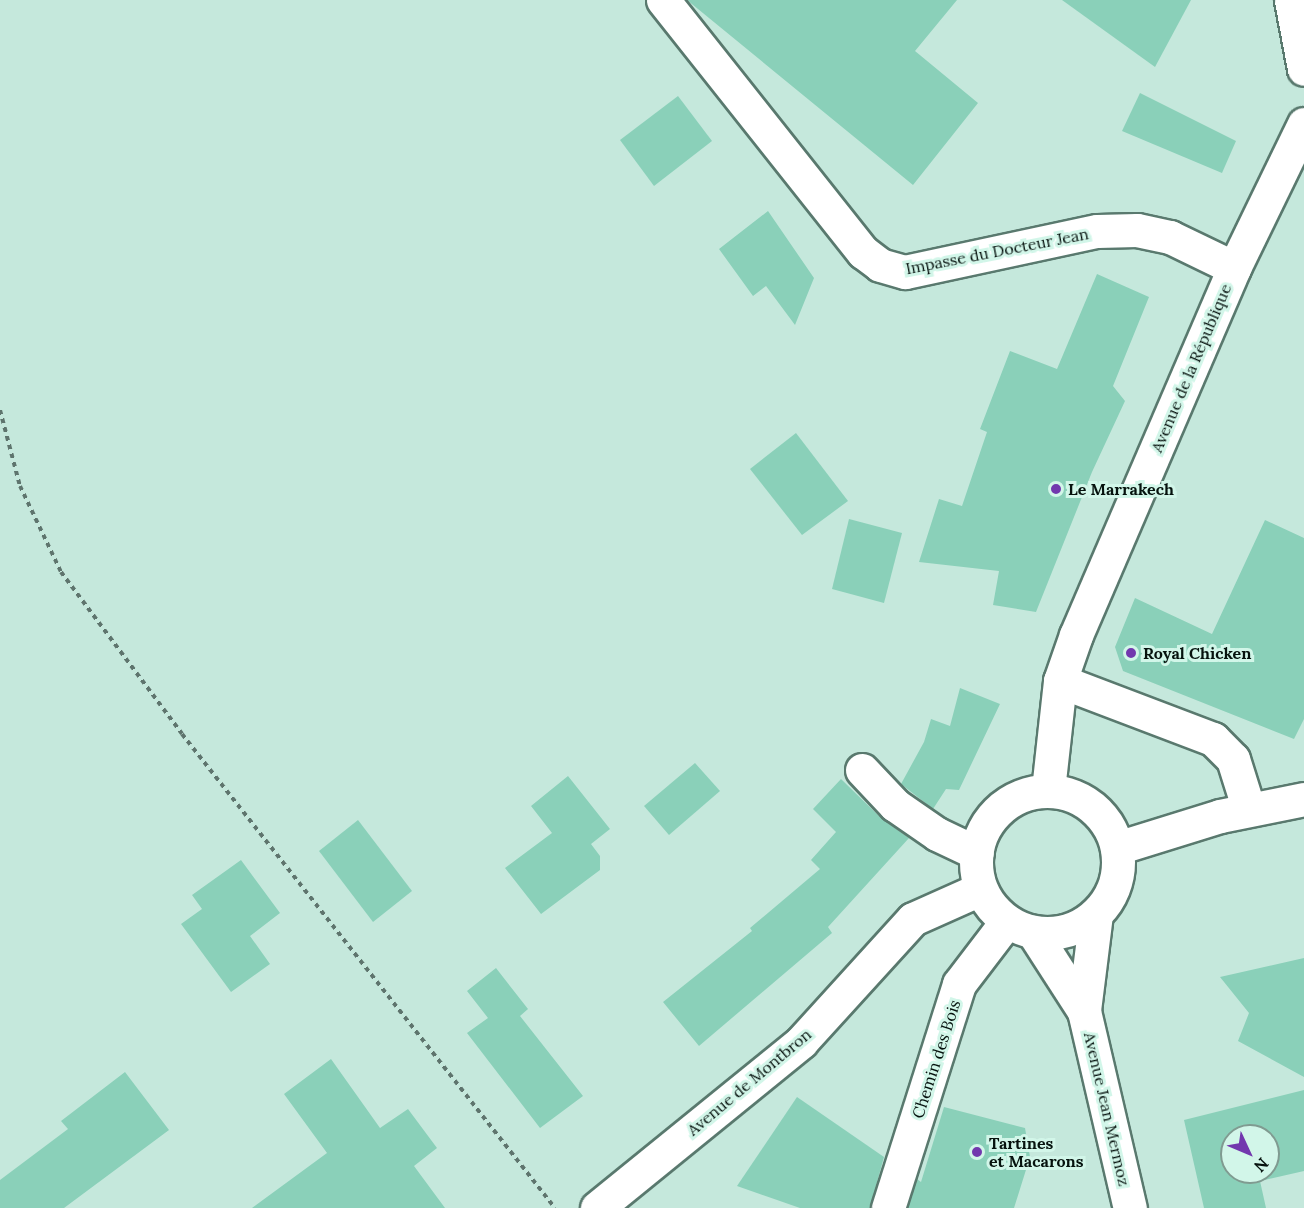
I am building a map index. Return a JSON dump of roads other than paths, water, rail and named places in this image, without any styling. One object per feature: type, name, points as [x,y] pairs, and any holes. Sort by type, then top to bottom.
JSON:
[{"type":"main road","name":"Impasse du Docteur Jean","points":[[663,0],[863,252],[880,265],[905,272],[1096,231],[1137,230],[1170,237],[1234,268]]},
{"type":"main road","points":[[1291,0],[1304,69]]},
{"type":"main road","name":"Avenue de la République","points":[[1048,790],[1060,681],[1076,635],[1234,268],[1304,124]]},
{"type":"main road","points":[[1060,681],[1213,739],[1233,759],[1249,810]]},
{"type":"main road","points":[[862,770],[895,805],[937,834],[977,853]]},
{"type":"main road","points":[[1048,790],[1072,795],[1093,807],[1109,825],[1117,848],[1118,872],[1110,895],[1096,914],[1077,927],[1055,933],[1020,927],[991,907],[980,889],[977,853],[988,822],[1004,805],[1025,794],[1048,790]]},
{"type":"main road","points":[[1117,848],[1249,810],[1304,799]]},
{"type":"main road","name":"Avenue de Montbron","points":[[597,1208],[801,1042],[913,919],[980,889]]},
{"type":"main road","name":"Avenue Jean Mermoz","points":[[1096,914],[1084,1011],[1130,1208]]},
{"type":"main road","name":"Avenue Jean Mermoz","points":[[1020,927],[1084,1011]]},
{"type":"main road","name":"Chemin des Bois","points":[[888,1208],[959,984],[1020,927]]},
{"type":"place","name":"Le Marrakech","points":[[1056,489]]},
{"type":"place","name":"Royal Chicken","points":[[1131,653]]},
{"type":"place","name":"Tartines et Macarons","points":[[977,1152]]}]
